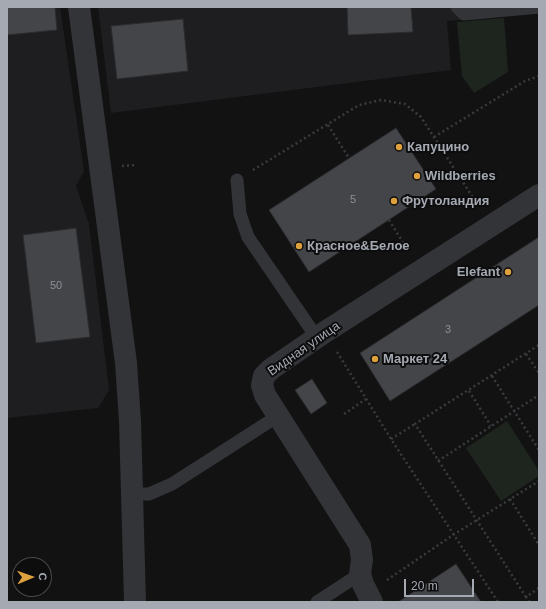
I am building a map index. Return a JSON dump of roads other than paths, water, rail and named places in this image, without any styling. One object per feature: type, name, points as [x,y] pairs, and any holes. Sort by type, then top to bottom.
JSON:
[{"type":"street","points":[[79,7],[126,363],[130,421],[135,602]]},
{"type":"street","name":"Видная улица","points":[[366,590],[360,545],[265,395],[262,385],[264,376],[271,369],[321,335],[539,195]]},
{"type":"lane","points":[[457,7],[464,14],[539,7]]},
{"type":"lane","points":[[237,180],[240,214],[248,237],[321,335]]},
{"type":"lane","points":[[132,494],[149,494],[172,484],[278,416]]},
{"type":"lane","points":[[317,602],[366,590]]},
{"type":"place","name":"Капуцино","points":[[399,147]]},
{"type":"place","name":"Wildberries","points":[[417,176]]},
{"type":"place","name":"Фрутоландия","points":[[394,201]]},
{"type":"place","name":"Красное&Белое","points":[[299,246]]},
{"type":"place","name":"Elefant","points":[[508,272]]},
{"type":"place","name":"Маркет 24","points":[[375,359]]}]
